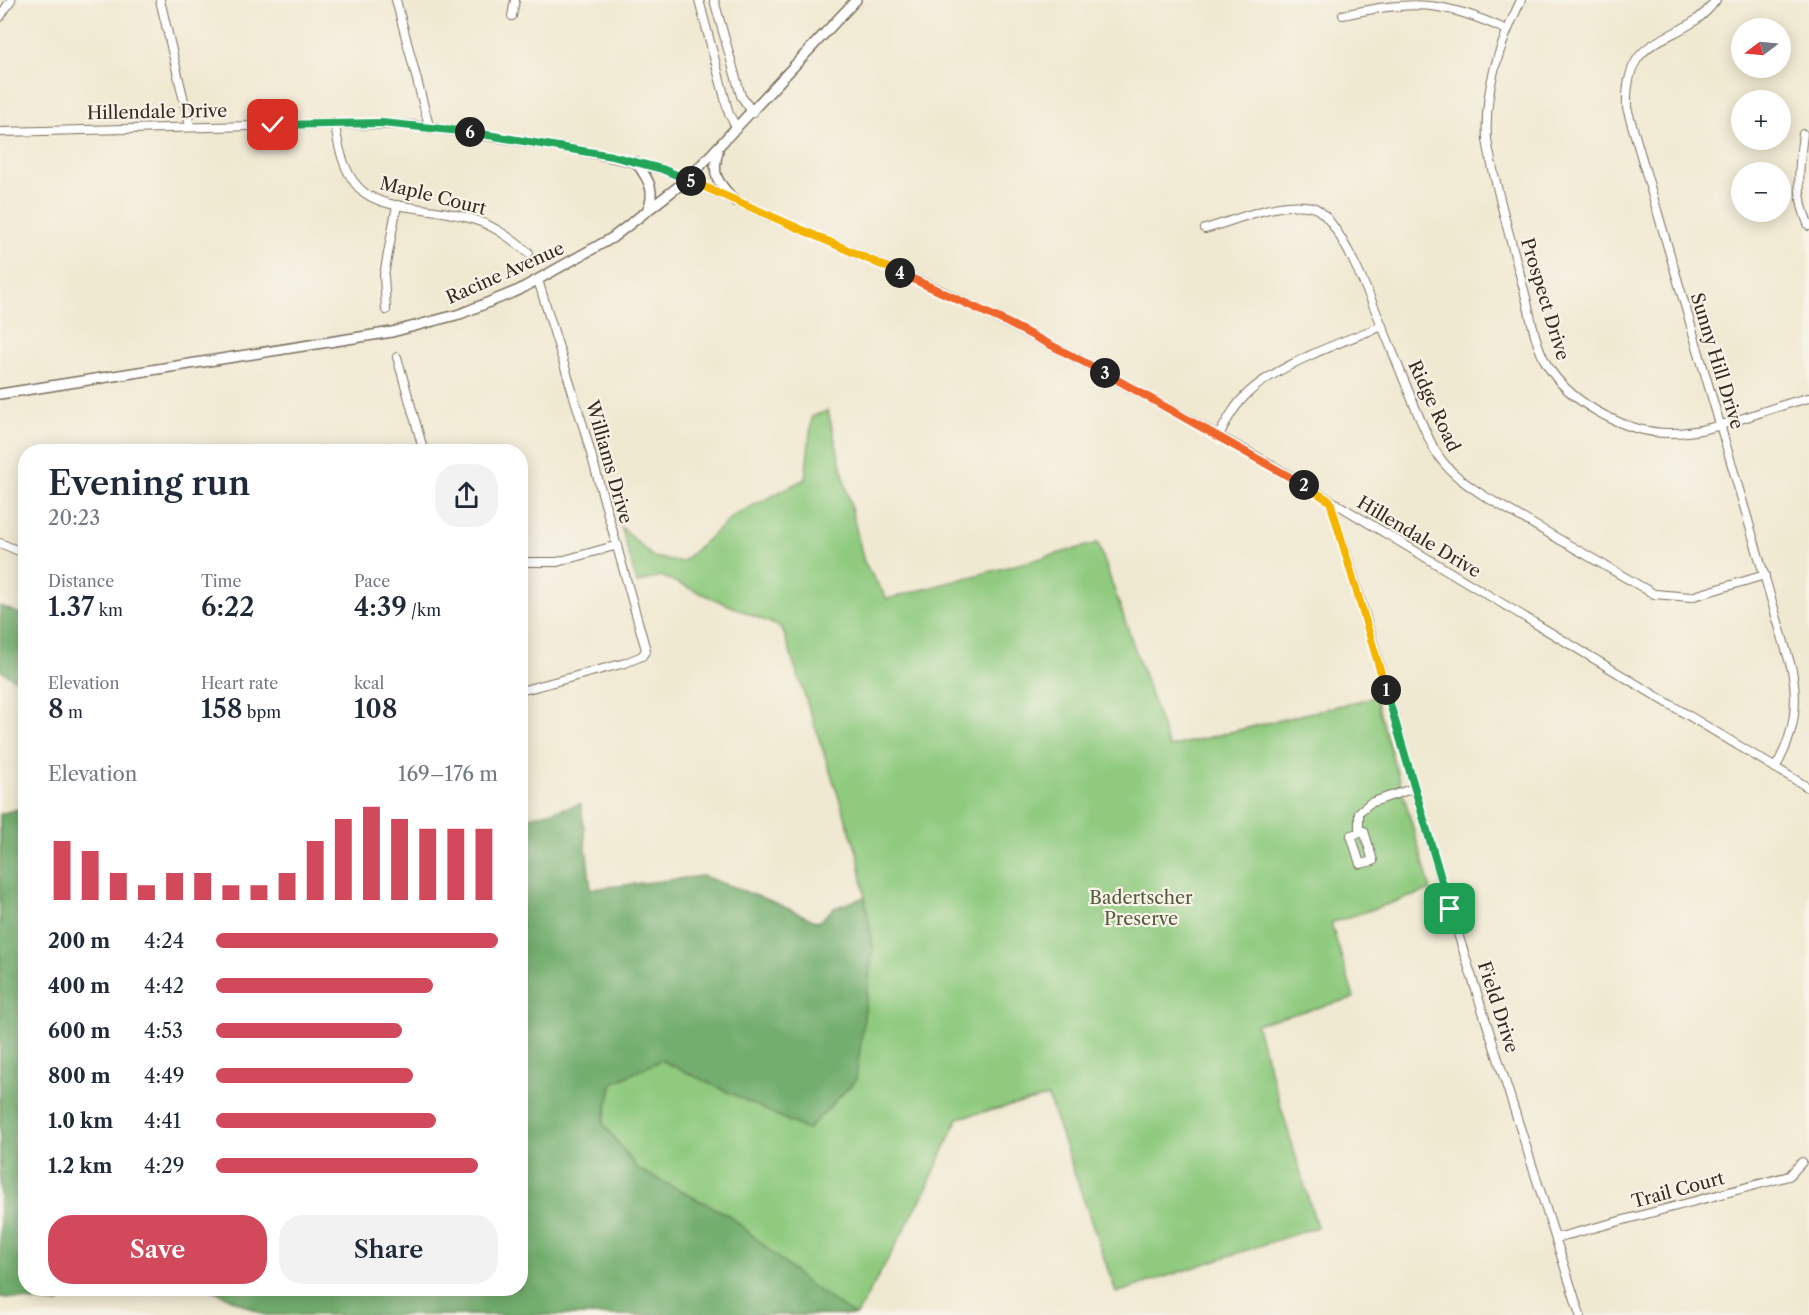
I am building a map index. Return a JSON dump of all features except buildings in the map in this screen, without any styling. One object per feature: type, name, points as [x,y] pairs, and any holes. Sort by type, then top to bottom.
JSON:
[{"type":"main road","name":"Racine Avenue","points":[[0,394],[392,332],[460,314],[537,280],[584,255],[645,214],[688,179],[753,113],[856,0]]},
{"type":"main road","points":[[718,149],[714,167],[715,175],[735,201]]},
{"type":"main road","points":[[636,162],[653,192],[653,200],[645,214]]},
{"type":"street","points":[[0,17],[10,0]]},
{"type":"street","points":[[160,0],[190,126]]},
{"type":"street","points":[[396,0],[429,126]]},
{"type":"street","points":[[512,16],[515,0]]},
{"type":"street","points":[[699,0],[729,114],[737,129]]},
{"type":"street","points":[[714,0],[741,96],[753,113]]},
{"type":"street","name":"Prospect Drive","points":[[1521,0],[1507,30],[1489,86],[1485,113],[1487,140],[1536,334],[1547,364],[1563,385],[1579,398],[1626,423],[1668,434],[1720,424],[1809,398]]},
{"type":"street","name":"Sunny Hill Drive","points":[[1716,0],[1701,18],[1661,37],[1642,53],[1629,74],[1627,97],[1632,129],[1792,670],[1797,696],[1792,730],[1775,768]]},
{"type":"street","points":[[1343,15],[1397,3],[1424,2],[1467,11],[1507,30]]},
{"type":"street","name":"Hillendale Drive","points":[[0,132],[334,123],[429,126],[573,149],[636,162],[688,179],[981,310],[1219,435],[1809,788]]},
{"type":"street","name":"Maple Court","points":[[334,123],[340,159],[348,176],[363,192],[397,205],[472,219],[494,228],[529,253]]},
{"type":"street","points":[[1803,134],[1799,189],[1802,208],[1809,226]]},
{"type":"street","points":[[386,310],[384,274],[397,205]]},
{"type":"street","name":"Ridge Road","points":[[1205,229],[1282,207],[1318,209],[1331,220],[1343,238],[1436,452],[1464,483],[1486,497],[1654,594],[1691,597],[1765,575]]},
{"type":"street","name":"Williams Drive","points":[[528,689],[625,663],[645,654],[644,638],[618,545],[554,328],[537,280]]},
{"type":"street","points":[[1219,435],[1232,412],[1256,386],[1294,364],[1380,327]]},
{"type":"street","points":[[397,357],[422,444]]},
{"type":"street","name":"Field Drive","points":[[1330,501],[1414,788],[1580,1315]]},
{"type":"street","points":[[0,543],[18,551]]},
{"type":"street","points":[[528,562],[557,562],[618,545]]},
{"type":"street","points":[[1359,833],[1359,812],[1370,803],[1414,788]]},
{"type":"street","name":"Trail Court","points":[[1556,1238],[1789,1176],[1802,1162]]},
{"type":"green space","name":"Badertscher Preserve","points":[[828,411],[864,562],[887,599],[1098,543],[1169,747],[1375,697],[1431,890],[1331,923],[1354,998],[1256,1024],[1317,1227],[1116,1293],[1048,1097],[958,1118],[926,1190],[857,1315],[638,1315],[603,1123],[613,1083],[661,1060],[753,1102],[873,948],[858,855],[782,628],[661,576],[637,583],[621,527],[653,557],[682,562],[735,515],[805,479],[812,416]]},
{"type":"green space","points":[[0,606],[18,613],[18,681],[0,670]]},
{"type":"green space","points":[[581,804],[591,889],[703,876],[771,901],[818,922],[834,908],[865,897],[873,948],[856,1080],[807,1130],[661,1060],[613,1083],[603,1123],[638,1169],[730,1216],[807,1283],[854,1315],[265,1315],[226,1296],[528,1296],[528,817]]},
{"type":"green space","points":[[18,809],[18,1296],[63,1296],[59,1304],[0,1297],[0,814]]},
{"type":"route","points":[[273,125],[382,123],[429,126],[612,156],[662,169],[940,290],[1002,320],[1219,435],[1323,496],[1330,501],[1348,556],[1450,909]]}]
